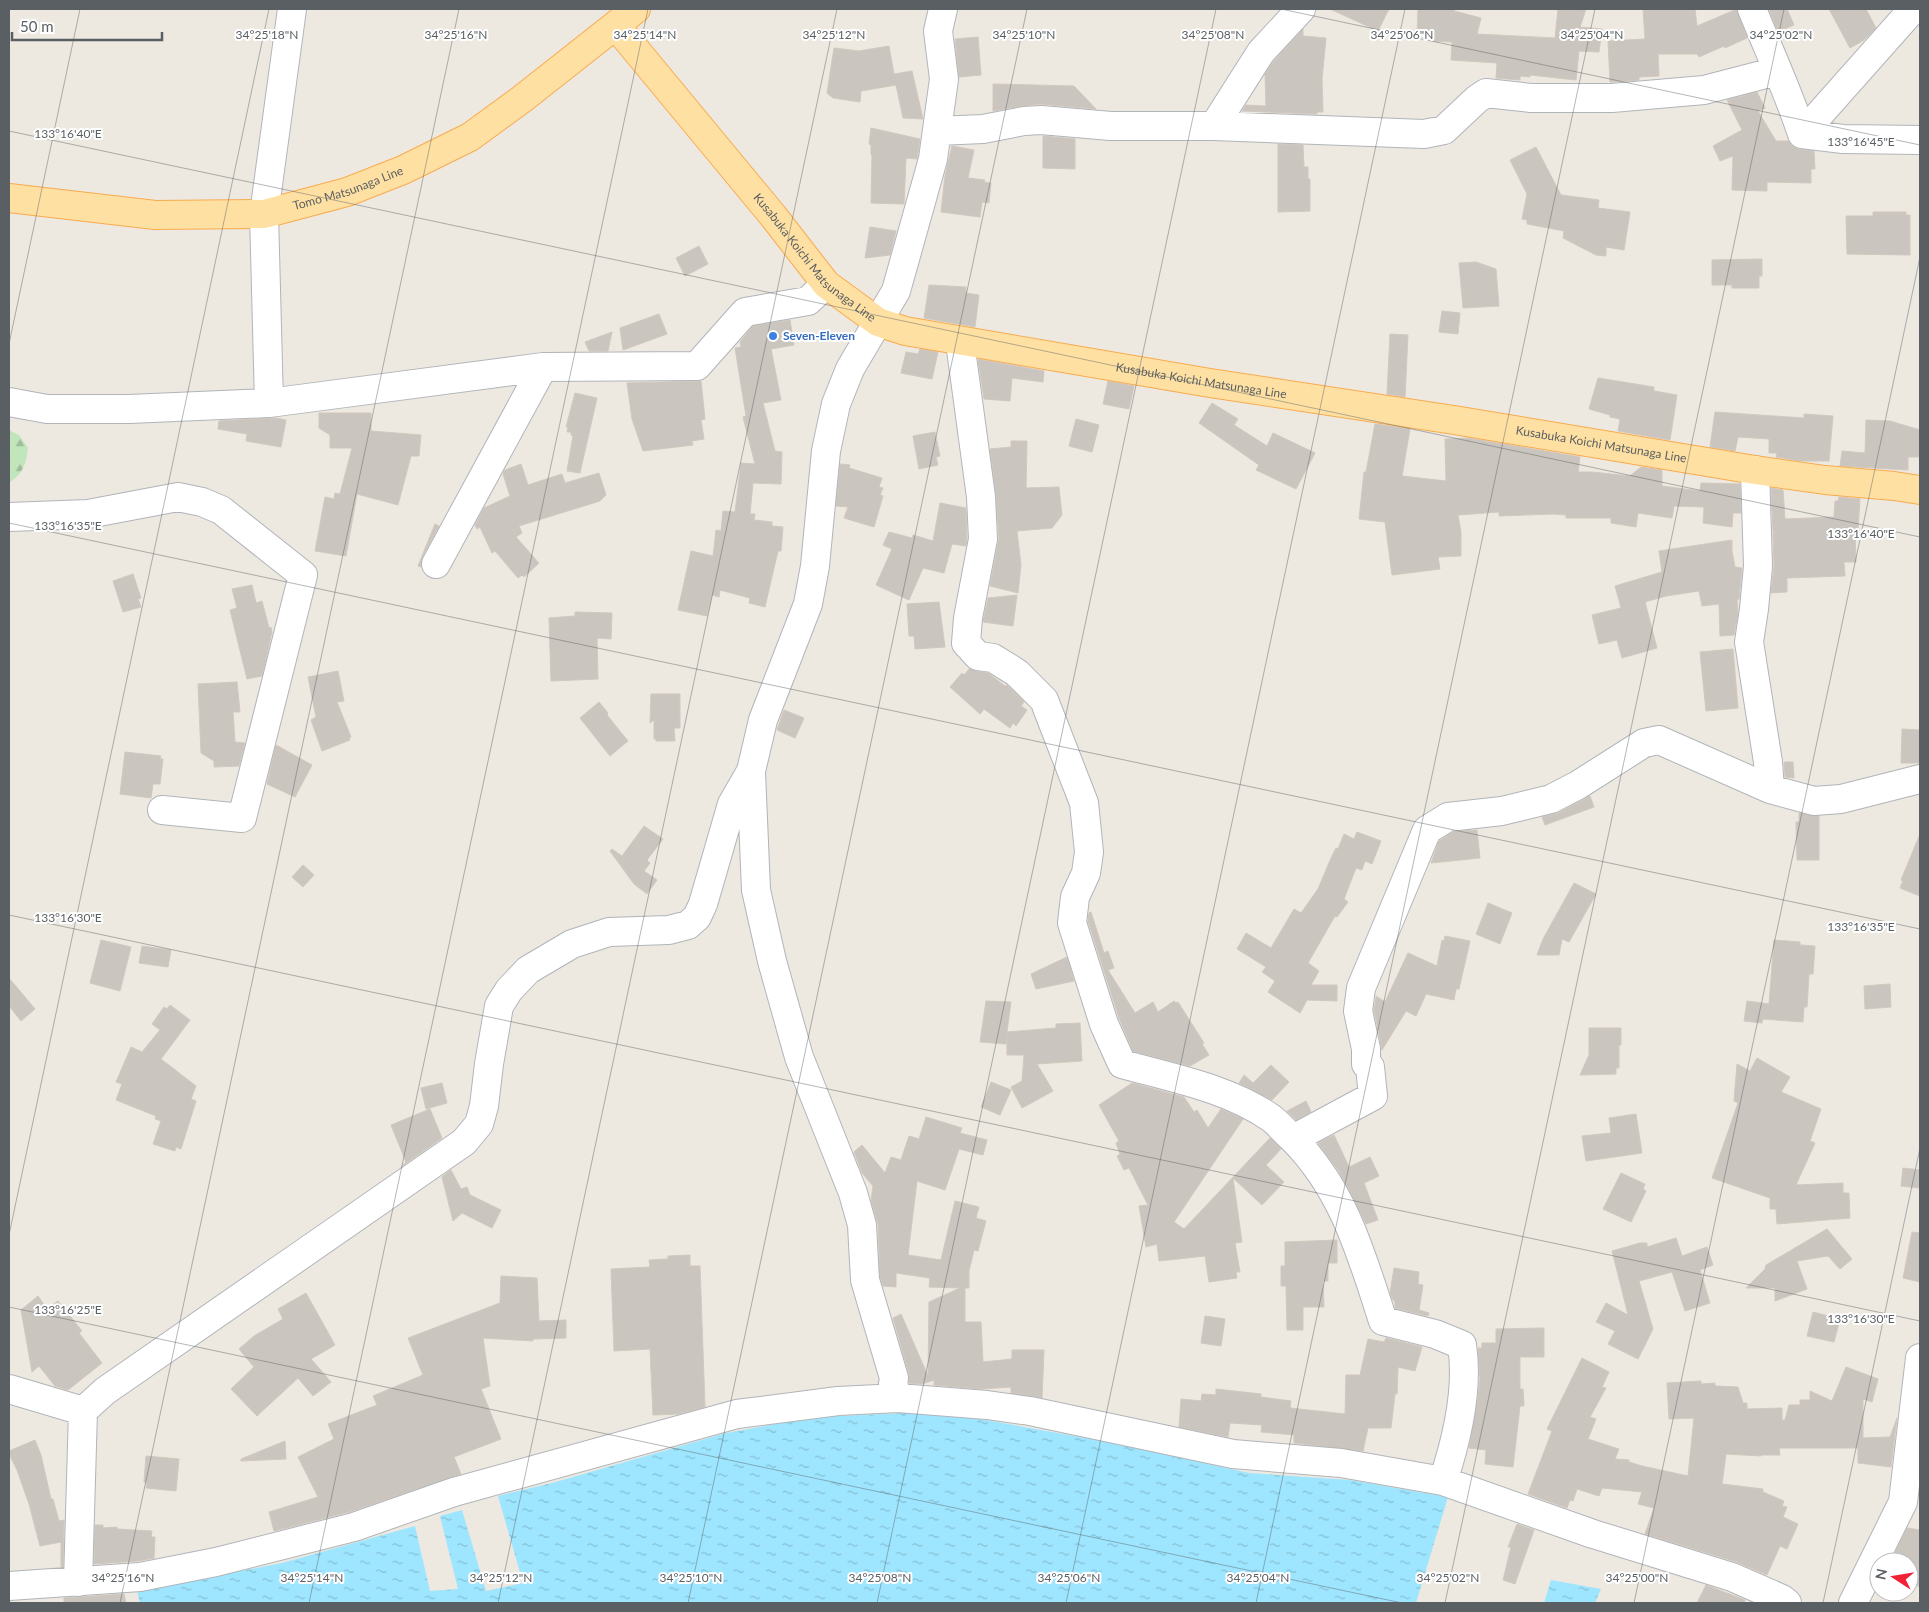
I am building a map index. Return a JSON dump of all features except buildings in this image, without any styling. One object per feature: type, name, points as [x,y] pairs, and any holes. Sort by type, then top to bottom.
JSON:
[{"type":"main road","name":"Tomo Matsunaga Line","points":[[9,198],[155,215],[264,214],[347,192],[403,170],[470,138],[626,17]]},
{"type":"main road","name":"Kusabuka Koichi Matsunaga Line","points":[[626,17],[826,284],[878,322],[905,331],[960,342],[1755,470],[1825,480],[1920,490]]},
{"type":"street","points":[[269,403],[264,214],[292,9]]},
{"type":"street","points":[[78,1582],[83,1411],[105,1391],[464,1142],[479,1124],[484,1106],[499,1006],[508,990],[528,970],[572,944],[609,932],[669,930],[688,925],[697,917],[703,904],[732,804],[751,770],[763,720],[808,604],[826,452],[836,404],[850,369],[896,291],[933,159],[944,78],[938,31],[943,9]]},
{"type":"street","points":[[1214,126],[1260,52],[1301,9]]},
{"type":"street","points":[[1752,9],[1777,71],[1792,101],[1802,134]]},
{"type":"street","points":[[1802,134],[1913,9]]},
{"type":"street","points":[[937,131],[983,129],[1032,120],[1111,126],[1214,126],[1424,134],[1444,130],[1486,93],[1531,98],[1630,96],[1704,90],[1777,71]]},
{"type":"street","points":[[1802,134],[1843,139],[1920,140]]},
{"type":"street","points":[[9,402],[46,409],[120,409],[269,403],[543,367],[697,366],[746,312],[808,301],[826,284]]},
{"type":"street","points":[[960,342],[981,497],[983,539],[968,618],[966,643],[978,656],[993,658],[1017,673],[1044,700],[1084,803],[1089,852],[1086,872],[1075,897],[1072,923],[1104,1024],[1122,1064],[1189,1082],[1238,1100],[1272,1119],[1312,1158],[1336,1196],[1360,1249],[1383,1321],[1435,1334],[1462,1345],[1464,1361],[1459,1421],[1443,1481]]},
{"type":"street","points":[[436,564],[543,367]]},
{"type":"street","points":[[1755,470],[1758,566],[1749,642],[1768,762],[1770,790]]},
{"type":"street","points":[[9,517],[88,514],[178,496],[202,502],[221,510],[303,575],[242,818],[162,810]]},
{"type":"street","points":[[1293,1139],[1373,1096],[1370,1067],[1366,1064],[1366,1049],[1358,1011],[1361,988],[1427,830],[1448,817],[1502,811],[1551,799],[1578,785],[1644,742],[1659,740],[1770,790],[1814,801],[1841,799],[1920,779]]},
{"type":"street","points":[[751,770],[756,890],[772,961],[799,1057],[853,1193],[862,1225],[865,1280],[894,1378],[893,1384],[898,1398]]},
{"type":"street","points":[[1853,1603],[1903,1502],[1920,1358]]},
{"type":"street","points":[[9,1390],[83,1411]]},
{"type":"street","points":[[9,1586],[140,1577],[216,1562],[354,1526],[454,1492],[737,1414],[838,1400],[898,1398],[987,1405],[1030,1411],[1233,1454],[1341,1463],[1443,1481],[1592,1534],[1732,1577],[1787,1603]]},
{"type":"green space","points":[[9,430],[19,435],[28,448],[23,468],[18,476],[9,483]]},
{"type":"water","points":[[905,1413],[969,1417],[1113,1443],[1249,1473],[1350,1480],[1448,1497],[1416,1603],[140,1603],[137,1591],[282,1563],[415,1526],[430,1591],[458,1589],[440,1516],[462,1510],[486,1591],[523,1583],[498,1496],[552,1483],[726,1433],[816,1417]]},
{"type":"water","points":[[1551,1580],[1601,1589],[1595,1603],[1544,1603]]},
{"type":"place","name":"Seven-Eleven","points":[[773,336]]}]
